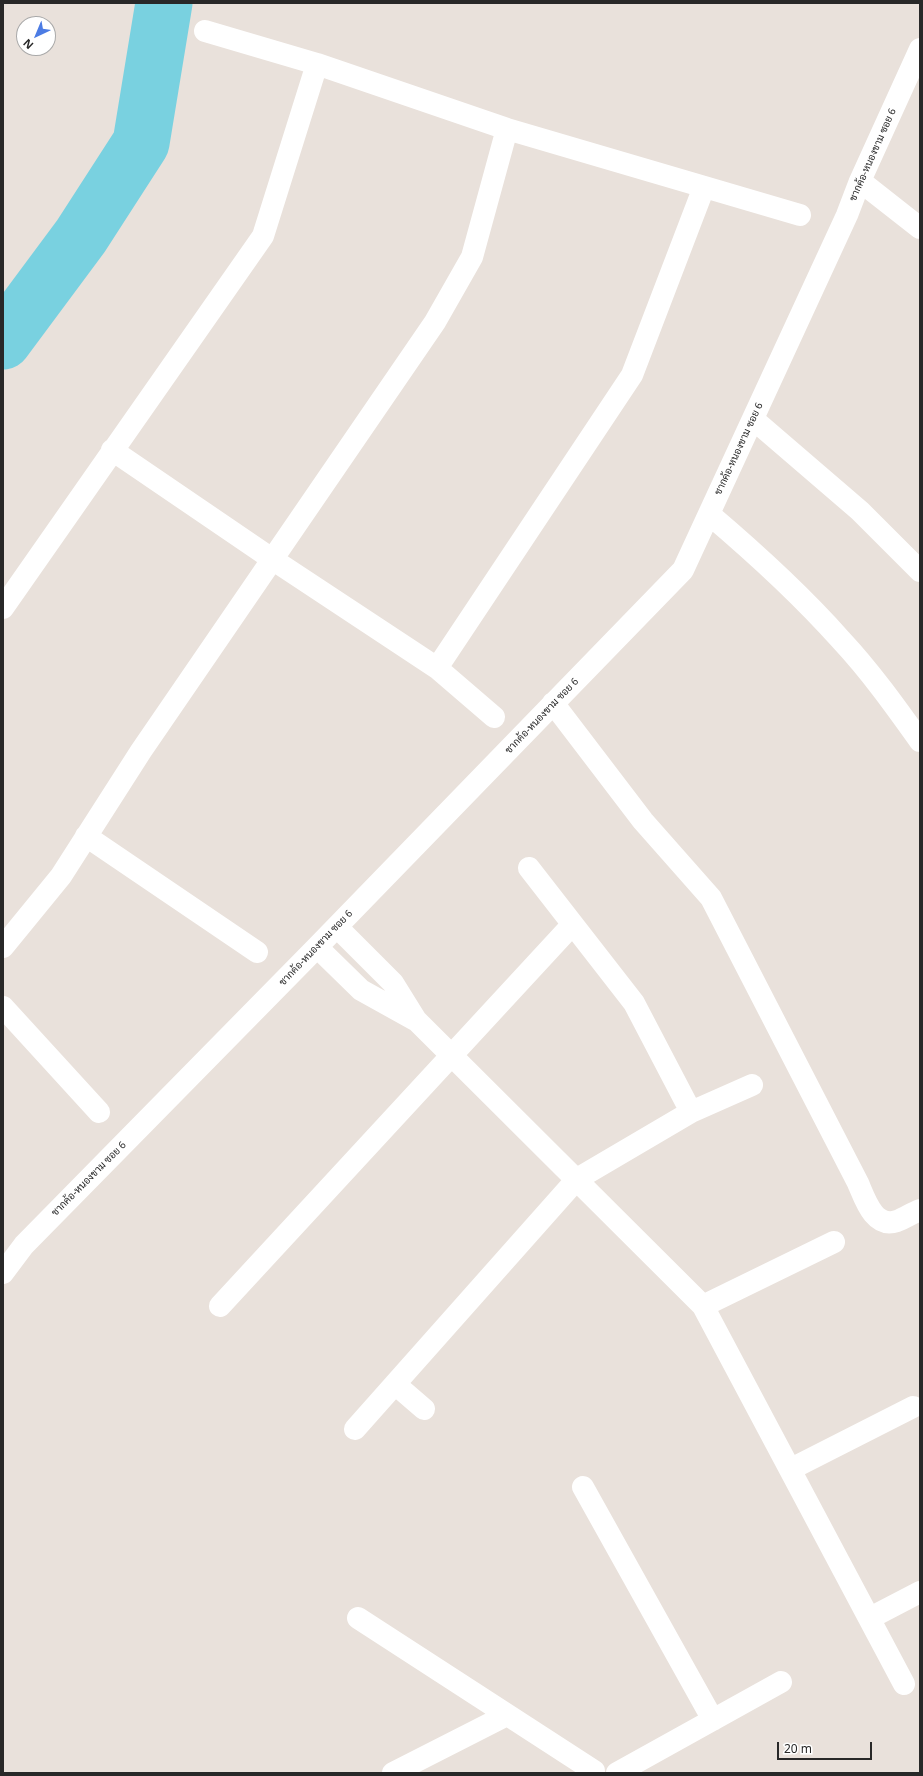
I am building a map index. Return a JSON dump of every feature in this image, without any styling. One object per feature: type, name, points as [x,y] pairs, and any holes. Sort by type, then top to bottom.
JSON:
[{"type":"street","points":[[205,31],[316,64],[507,129],[800,216]]},
{"type":"street","name":"ชากค้อ-หนองขาม ซอย 6","points":[[3,1273],[24,1245],[337,927],[683,570],[847,214],[860,181],[920,49]]},
{"type":"street","points":[[3,608],[263,236],[316,64]]},
{"type":"street","points":[[3,947],[61,876],[141,751],[435,322],[472,257],[507,129]]},
{"type":"street","points":[[860,181],[920,228]]},
{"type":"street","points":[[437,668],[632,375],[704,187]]},
{"type":"street","points":[[753,419],[860,511],[920,571]]},
{"type":"street","points":[[112,450],[272,559],[437,668],[494,717]]},
{"type":"street","points":[[709,514],[800,598],[842,640],[920,740]]},
{"type":"street","points":[[553,703],[643,821],[711,898],[858,1183],[870,1212],[884,1221],[895,1221],[920,1210]]},
{"type":"street","points":[[86,836],[257,952]]},
{"type":"street","points":[[529,868],[634,1003],[691,1112]]},
{"type":"street","points":[[220,1306],[450,1055],[572,925]]},
{"type":"street","points":[[337,927],[393,983],[416,1020],[703,1306],[904,1684]]},
{"type":"street","points":[[317,947],[361,990],[416,1020]]},
{"type":"street","points":[[3,1007],[99,1112]]},
{"type":"street","points":[[355,1429],[577,1179],[691,1112],[752,1084]]},
{"type":"street","points":[[703,1306],[834,1242]]},
{"type":"street","points":[[395,1384],[424,1409]]},
{"type":"street","points":[[791,1469],[912,1407]]},
{"type":"street","points":[[583,1486],[713,1720]]},
{"type":"street","points":[[870,1618],[920,1592]]},
{"type":"street","points":[[358,1618],[594,1771],[594,1773]]},
{"type":"street","points":[[617,1773],[781,1682]]},
{"type":"street","points":[[393,1773],[507,1715]]},
{"type":"waterway","points":[[3,341],[81,236],[141,143],[164,3]]}]
